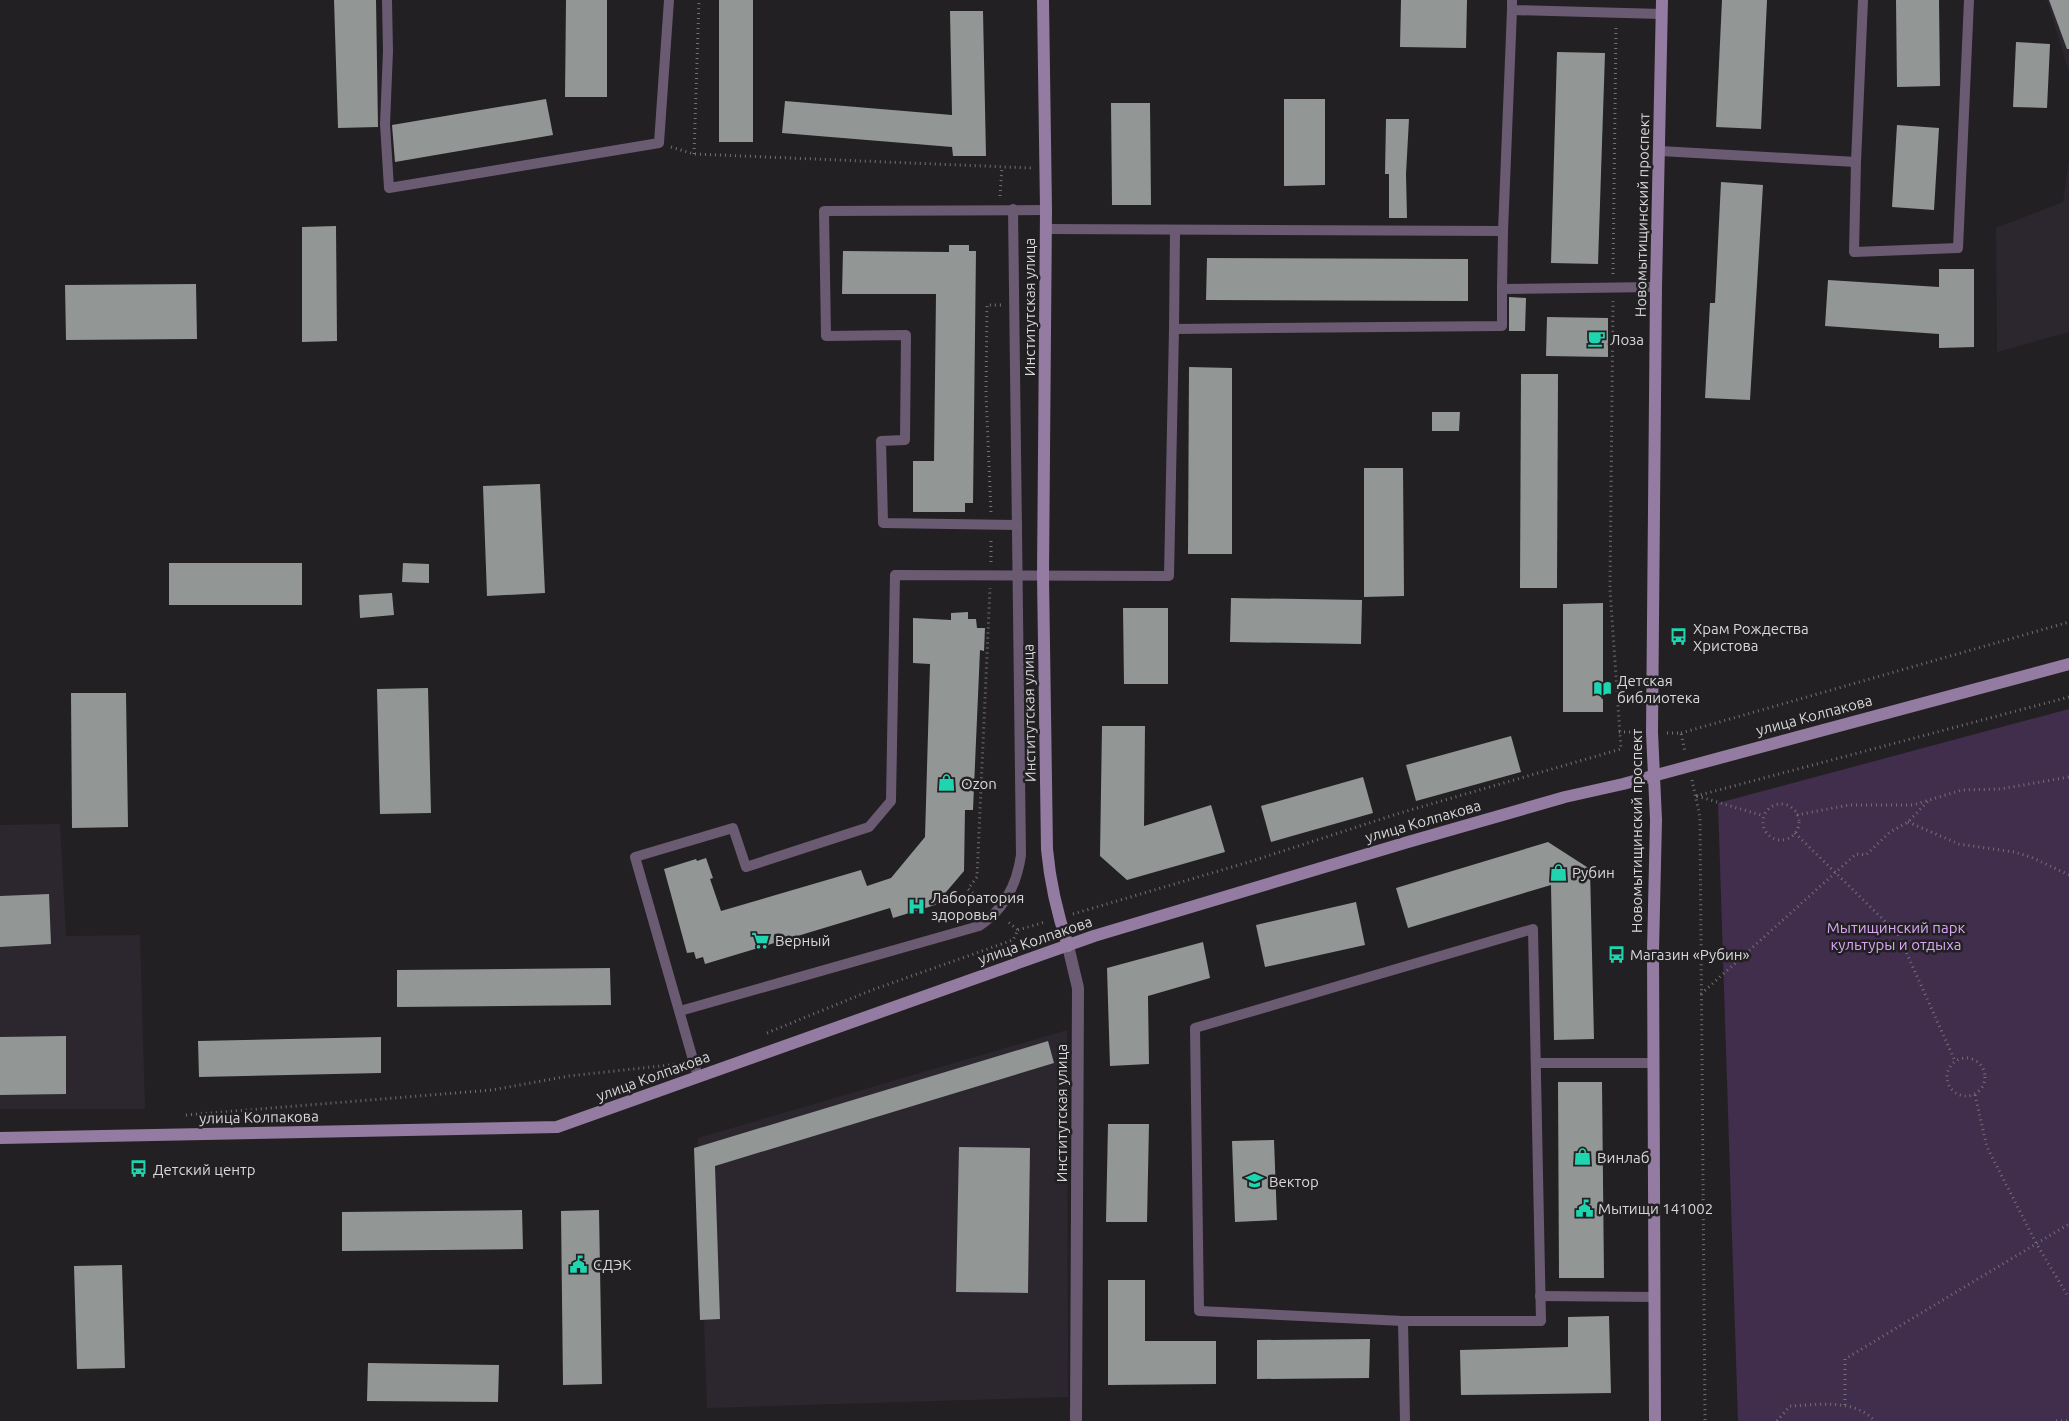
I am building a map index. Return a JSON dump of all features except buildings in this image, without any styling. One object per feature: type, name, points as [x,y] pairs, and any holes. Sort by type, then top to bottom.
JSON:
[{"type":"street","name":"Институтская улица","points":[[1043,0],[1046,210],[1043,576],[1047,849],[1049,877],[1078,988],[1076,1421]]},
{"type":"street","name":"Новомытищинский проспект","points":[[1655,1421],[1653,950],[1656,820],[1652,723],[1656,287],[1662,0]]},
{"type":"street","name":"улица Колпакова","points":[[0,1138],[557,1128],[1068,946],[1408,842],[1565,798],[1654,776],[2069,664]]},
{"type":"lane","points":[[387,0],[386,124],[389,188],[659,143],[669,0]]},
{"type":"lane","points":[[1863,0],[1854,252],[1958,248],[1969,0]]},
{"type":"lane","points":[[1174,330],[1502,326],[1503,231],[1512,5],[1616,13],[1662,14]]},
{"type":"lane","points":[[1660,151],[1856,162]]},
{"type":"lane","points":[[680,1011],[968,929],[988,920],[1002,906],[1019,872],[1021,855],[1013,209]]},
{"type":"lane","points":[[1018,525],[882,523],[881,441],[905,440],[906,336],[826,336],[824,211],[1046,210]]},
{"type":"lane","points":[[1046,229],[1503,231]]},
{"type":"lane","points":[[698,1077],[635,857],[733,828],[746,867],[870,827],[891,801],[895,576],[1169,576],[1175,230]]},
{"type":"lane","points":[[1502,289],[1656,287]]},
{"type":"lane","points":[[1533,929],[1540,1296],[1541,1321],[1403,1321],[1199,1311],[1196,1028],[1533,929]]},
{"type":"lane","points":[[1536,1063],[1654,1063]]},
{"type":"lane","points":[[1540,1296],[1655,1297]]},
{"type":"lane","points":[[1403,1321],[1404,1421]]},
{"type":"path","points":[[694,154],[699,0]]},
{"type":"path","points":[[763,1035],[864,993],[1013,940],[1018,930],[1250,862],[1400,813],[1621,749],[1610,589],[1616,13]]},
{"type":"path","points":[[659,143],[694,154],[1045,169]]},
{"type":"path","points":[[1000,210],[1002,167]]},
{"type":"path","points":[[1005,306],[987,305],[986,394],[990,457],[990,576],[977,877],[968,889],[1018,930]]},
{"type":"path","points":[[1681,733],[2069,622]]},
{"type":"path","points":[[1696,796],[2069,696]]},
{"type":"path","points":[[1797,815],[1848,805],[1913,805],[1962,790],[2000,789],[2069,776]]},
{"type":"path","points":[[1696,796],[1764,816]]},
{"type":"path","points":[[1696,796],[1700,817],[1705,1421]]},
{"type":"path","points":[[1702,994],[1856,854],[1865,856],[1890,832],[1908,822],[1930,800]]},
{"type":"path","points":[[1777,804],[1789,806],[1797,815],[1799,821],[1795,832],[1786,839],[1775,839],[1764,828],[1764,816],[1767,811],[1777,804]]},
{"type":"path","points":[[1908,822],[1959,844],[2014,852],[2031,857],[2069,875]]},
{"type":"path","points":[[1795,832],[1898,934],[1955,1061]]},
{"type":"path","points":[[1967,1058],[1978,1063],[1985,1073],[1983,1086],[1975,1095],[1962,1096],[1950,1090],[1947,1084],[1947,1071],[1955,1061],[1967,1058]]},
{"type":"path","points":[[186,1115],[492,1090],[569,1076],[694,1062]]},
{"type":"path","points":[[1975,1095],[1987,1147],[2036,1243],[2069,1298]]},
{"type":"path","points":[[1845,1405],[1845,1359],[2069,1224]]},
{"type":"path","points":[[1777,1421],[1790,1406],[1845,1405],[1860,1410],[1875,1421]]},
{"type":"path","points":[[2056,1421],[2069,1421]]},
{"type":"shaded area","points":[[2047,0],[2069,0],[2069,72]]},
{"type":"shaded area","points":[[2069,160],[2069,332],[1997,352],[1996,228],[2063,202]]},
{"type":"shaded area","points":[[60,824],[66,936],[140,935],[145,1109],[0,1109],[0,825]]},
{"type":"shaded area","points":[[1067,1030],[1068,1397],[707,1408],[698,1138]]},
{"type":"green space","name":"Мытищинский парк культуры и отдыха","points":[[2069,709],[2069,1421],[1738,1421],[1718,803]]},
{"type":"place","name":"Лоза","points":[[1596,339]]},
{"type":"place","name":"Храм Рождества Христова","points":[[1679,637]]},
{"type":"place","name":"Детская библиотека","points":[[1603,689]]},
{"type":"place","name":"Ozon","points":[[947,783]]},
{"type":"place","name":"Рубин","points":[[1558,872]]},
{"type":"place","name":"Лаборатория здоровья","points":[[917,906]]},
{"type":"place","name":"Верный","points":[[761,940]]},
{"type":"place","name":"Магазин «Рубин»","points":[[1616,954]]},
{"type":"place","name":"Винлаб","points":[[1583,1157]]},
{"type":"place","name":"Детский центр","points":[[139,1169]]},
{"type":"place","name":"Вектор","points":[[1255,1181]]},
{"type":"place","name":"Мытищи 141002","points":[[1584,1208]]},
{"type":"place","name":"СДЭК","points":[[579,1264]]}]
